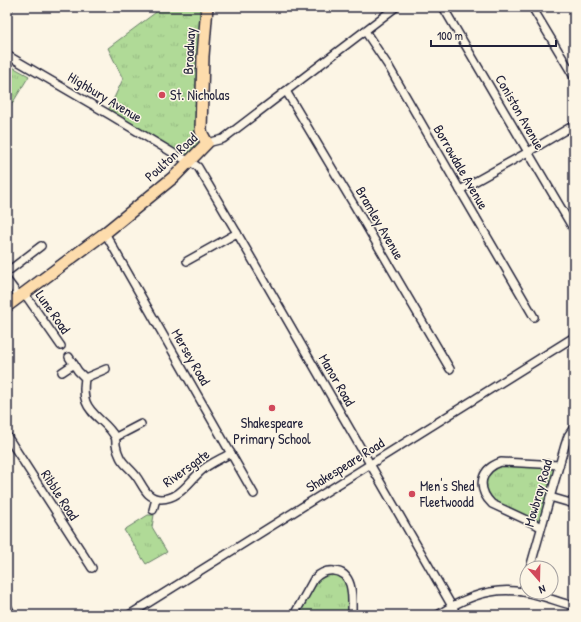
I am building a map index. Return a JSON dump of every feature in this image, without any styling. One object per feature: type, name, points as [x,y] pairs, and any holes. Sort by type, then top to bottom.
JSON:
[{"type":"main road","name":"Broadway","points":[[207,7],[203,56],[201,130],[207,143]]},
{"type":"main road","name":"Poulton Road","points":[[7,306],[21,294],[105,233],[175,176],[207,143]]},
{"type":"street","name":"Poulton Road","points":[[207,143],[223,139],[396,7]]},
{"type":"street","name":"Coniston Avenue","points":[[443,7],[574,230]]},
{"type":"street","points":[[532,7],[574,77]]},
{"type":"street","name":"Borrowdale Avenue","points":[[365,31],[389,67],[534,317]]},
{"type":"street","name":"Highbury Avenue","points":[[7,55],[178,156],[189,161]]},
{"type":"street","name":"Bramley Avenue","points":[[286,91],[450,369]]},
{"type":"street","points":[[460,190],[574,125]]},
{"type":"street","name":"Manor Road","points":[[189,161],[198,167],[237,233],[457,615]]},
{"type":"street","name":"Mersey Road","points":[[105,233],[254,494]]},
{"type":"street","points":[[187,261],[237,233]]},
{"type":"street","points":[[7,272],[41,246]]},
{"type":"street","name":"Lune Road","points":[[7,280],[21,294],[61,346]]},
{"type":"street","name":"Shakespeare Road","points":[[129,615],[574,338]]},
{"type":"street","points":[[69,357],[78,371],[85,378],[106,369]]},
{"type":"street","points":[[62,372],[74,364]]},
{"type":"street","name":"Riversgate","points":[[85,378],[84,394],[88,406],[92,412],[107,425],[116,438],[117,451],[121,460],[137,477],[144,490],[152,497],[162,499],[170,498],[178,494],[200,471],[231,453]]},
{"type":"street","points":[[116,438],[141,424]]},
{"type":"street","name":"Mowbray Road","points":[[532,560],[565,445],[574,427]]},
{"type":"street","name":"Ribble Road","points":[[7,436],[92,568]]},
{"type":"street","points":[[542,526],[492,504],[488,500],[482,488],[483,478],[489,468],[501,462],[559,465]]},
{"type":"street","points":[[550,497],[574,504]]},
{"type":"street","name":"Riversgate","points":[[153,510],[156,499]]},
{"type":"street","points":[[294,615],[314,579],[323,572],[332,570],[344,574],[350,584],[352,594],[352,615]]},
{"type":"street","points":[[438,615],[468,598],[483,593],[504,590],[519,592]]},
{"type":"street","points":[[553,600],[574,606]]},
{"type":"street","points":[[7,606],[12,615]]},
{"type":"green space","points":[[163,7],[207,7],[201,112],[207,143],[189,161],[107,113],[123,79],[108,48]]},
{"type":"green space","points":[[7,64],[29,76],[7,112]]},
{"type":"green space","points":[[495,464],[559,465],[541,527],[492,504],[482,482]]},
{"type":"green space","points":[[148,515],[154,515],[152,527],[167,552],[146,564],[124,530]]},
{"type":"green space","points":[[323,572],[346,577],[352,615],[294,615]]},
{"type":"place","name":"St. Nicholas","points":[[162,95]]},
{"type":"place","name":"Shakespeare Primary School","points":[[272,408]]},
{"type":"place","name":"Men's Shed Fleetwoodd","points":[[412,494]]}]
